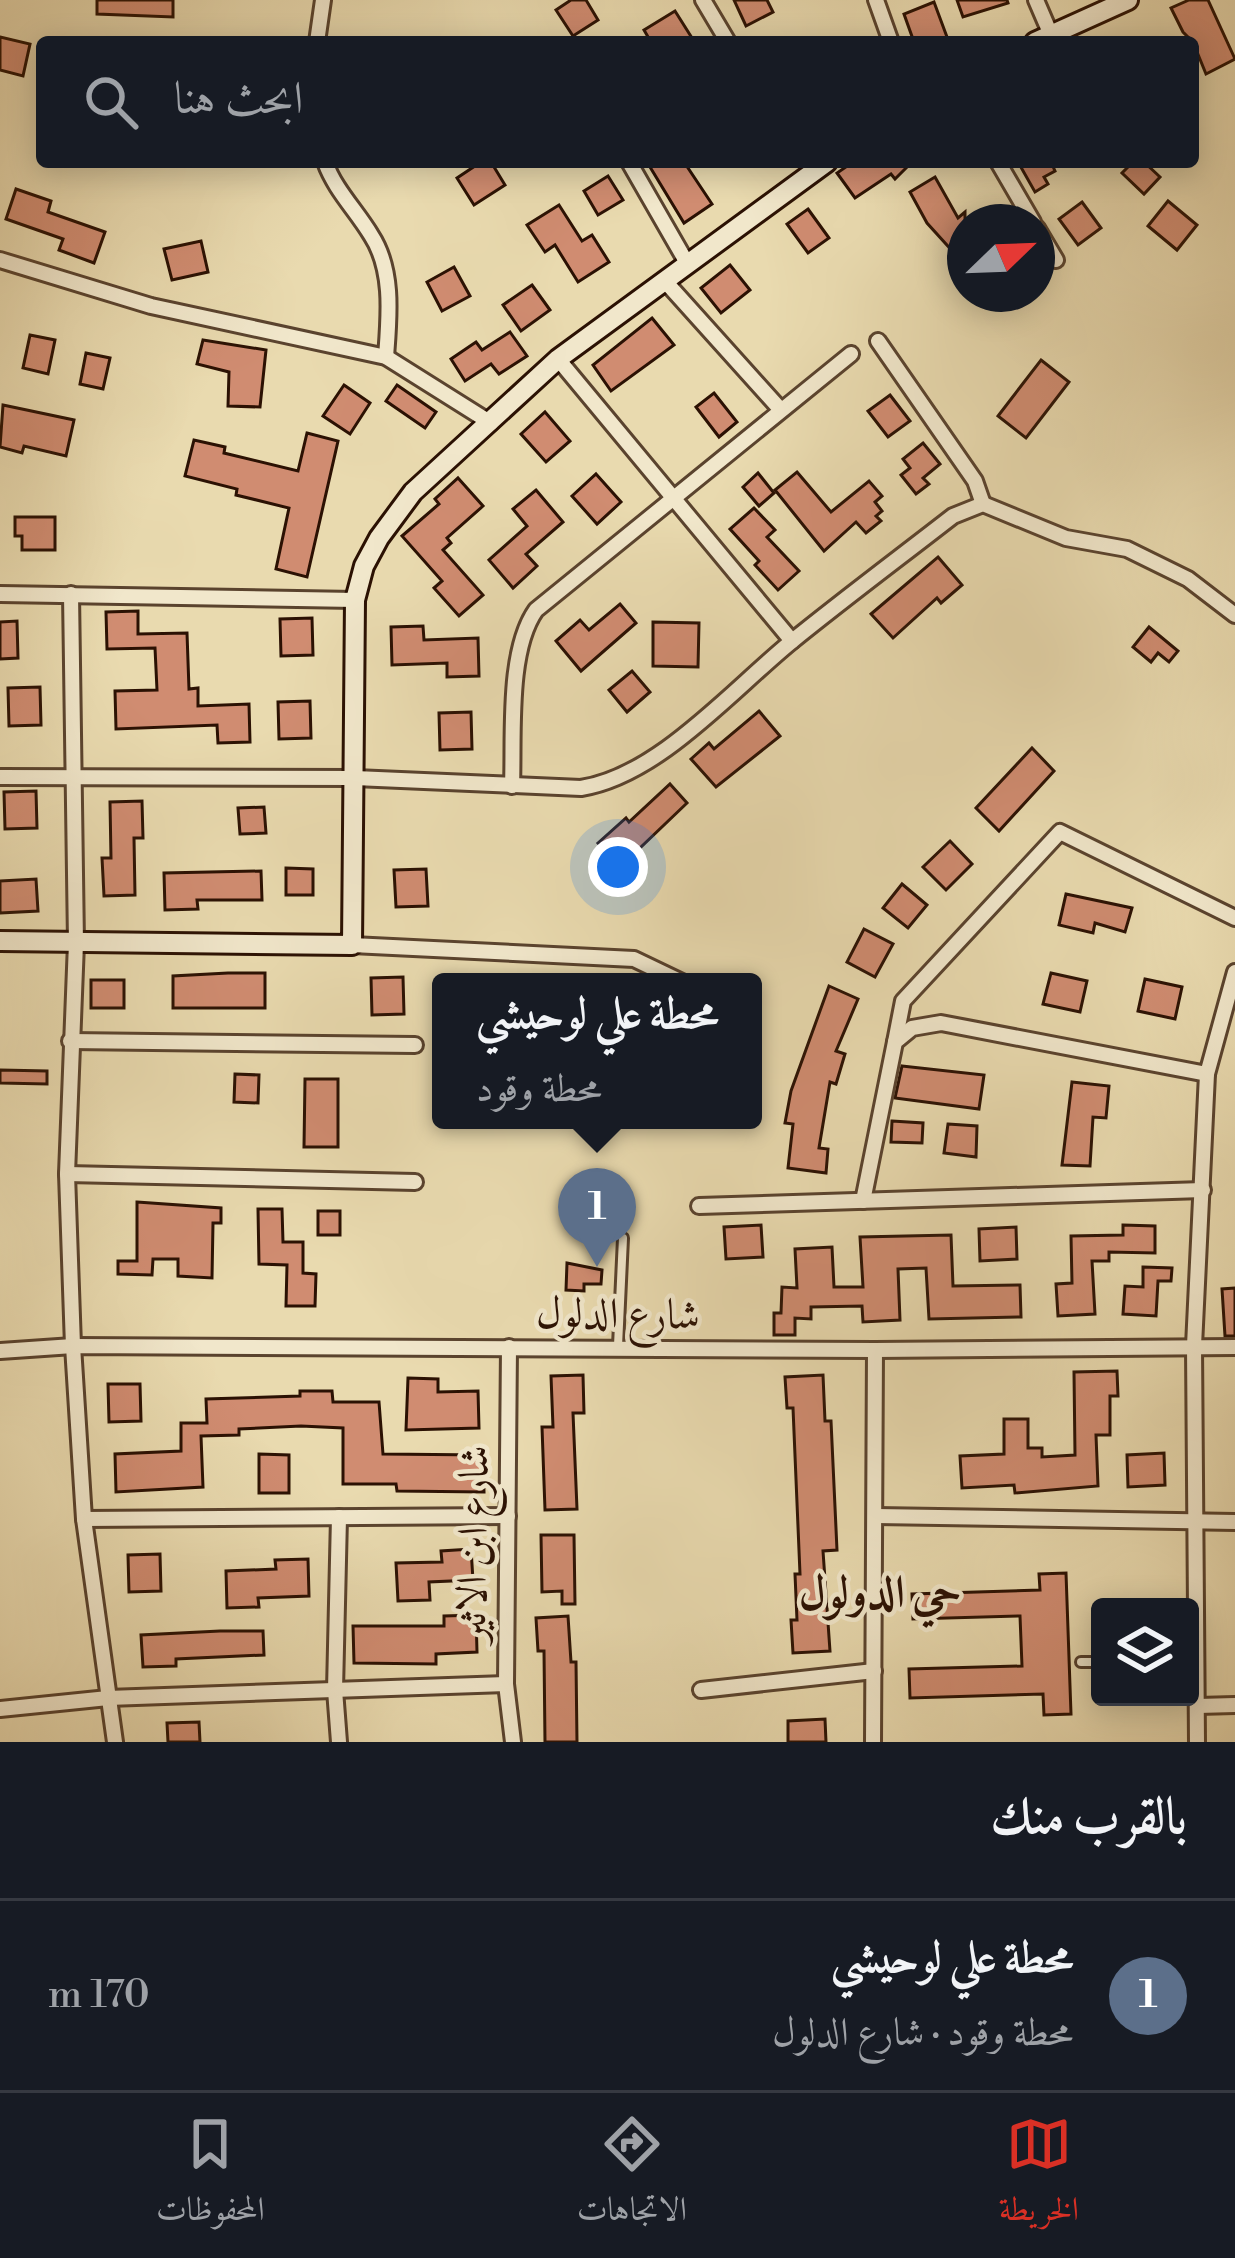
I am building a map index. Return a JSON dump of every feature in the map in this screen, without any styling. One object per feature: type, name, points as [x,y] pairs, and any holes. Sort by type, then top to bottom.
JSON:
[{"type":"street","points":[[318,36],[323,0]]},
{"type":"street","points":[[704,0],[725,36]]},
{"type":"street","points":[[876,0],[889,36]]},
{"type":"street","points":[[1036,0],[1043,36]]},
{"type":"street","points":[[1047,36],[1128,0]]},
{"type":"street","points":[[328,168],[382,256],[389,316],[386,357]]},
{"type":"street","points":[[632,168],[687,263]]},
{"type":"street","points":[[1002,168],[1023,204]]},
{"type":"street","points":[[352,945],[355,600],[364,566],[379,538],[413,492],[558,359],[802,170]]},
{"type":"street","points":[[0,260],[151,306],[386,357],[491,423]]},
{"type":"street","points":[[664,280],[780,409]]},
{"type":"street","points":[[878,341],[975,481],[983,504]]},
{"type":"street","points":[[512,786],[523,628],[536,610],[851,354]]},
{"type":"street","points":[[558,359],[792,641]]},
{"type":"street","points":[[0,777],[356,778],[581,788],[610,784],[646,764],[792,641],[952,516],[983,504],[1066,538],[1127,549],[1188,579],[1235,615]]},
{"type":"street","points":[[0,594],[355,600]]},
{"type":"street","points":[[71,594],[76,944],[67,1174],[84,1519],[115,1742]]},
{"type":"street","points":[[863,1201],[903,1001],[1060,832],[1235,918]]},
{"type":"street","points":[[0,941],[352,945],[634,958],[664,973]]},
{"type":"street","points":[[1196,1598],[1194,1346],[1207,1074],[1235,971]]},
{"type":"street","points":[[895,1042],[912,1028],[941,1023],[1207,1074]]},
{"type":"street","points":[[70,1041],[415,1045]]},
{"type":"street","points":[[67,1174],[415,1183]]},
{"type":"street","points":[[699,1206],[1203,1190]]},
{"type":"street","name":"شارع الدلول","points":[[0,1351],[74,1346],[1235,1348]]},
{"type":"street","name":"شارع ابن الاثير","points":[[509,1347],[506,1684],[513,1742]]},
{"type":"street","points":[[873,1742],[874,1350]]},
{"type":"street","points":[[84,1519],[508,1516]]},
{"type":"street","points":[[876,1516],[1235,1522]]},
{"type":"street","points":[[339,1517],[335,1690],[339,1742]]},
{"type":"street","points":[[701,1690],[874,1672]]},
{"type":"street","points":[[0,1709],[108,1698],[506,1684]]},
{"type":"street","points":[[1199,1706],[1235,1705]]},
{"type":"street","points":[[1197,1742],[1198,1706]]},
{"type":"lane","points":[[618,1348],[623,1238]]},
{"type":"lane","points":[[1081,1662],[1091,1662]]},
{"type":"building","points":[[97,0],[173,0],[173,17],[97,14]]},
{"type":"building","points":[[571,0],[586,0],[598,20],[573,36],[556,10]]},
{"type":"building","points":[[734,0],[767,0],[773,12],[746,26]]},
{"type":"building","points":[[957,0],[1007,0],[1008,3],[963,17]]},
{"type":"building","points":[[1189,0],[1208,0],[1235,59],[1206,74],[1199,57],[1199,36],[1183,32],[1171,8]]},
{"type":"building","points":[[934,2],[947,36],[912,36],[904,14]]},
{"type":"building","points":[[675,11],[691,36],[648,36],[644,30]]},
{"type":"building","points":[[0,37],[30,44],[23,76],[0,70]]},
{"type":"building","points":[[472,168],[495,168],[505,185],[474,205],[457,178]]},
{"type":"building","points":[[651,168],[688,168],[712,204],[684,223]]},
{"type":"building","points":[[844,168],[906,168],[895,179],[891,174],[855,198],[837,173]]},
{"type":"building","points":[[1021,168],[1054,168],[1044,177],[1048,184],[1035,192]]},
{"type":"building","points":[[1127,168],[1150,168],[1160,177],[1144,194],[1122,173]]},
{"type":"building","points":[[608,176],[623,200],[598,215],[584,191]]},
{"type":"building","points":[[935,177],[950,204],[947,245],[927,223],[910,192]]},
{"type":"building","points":[[16,189],[51,201],[48,212],[105,232],[94,263],[59,250],[63,239],[6,219]]},
{"type":"building","points":[[1168,201],[1197,225],[1177,250],[1148,226]]},
{"type":"building","points":[[1082,202],[1101,228],[1078,245],[1059,219]]},
{"type":"building","points":[[559,205],[582,241],[592,235],[609,262],[578,282],[555,245],[545,252],[527,225]]},
{"type":"building","points":[[808,209],[829,238],[808,253],[787,224]]},
{"type":"building","points":[[201,241],[208,272],[172,280],[164,249]]},
{"type":"building","points":[[730,265],[750,290],[721,313],[701,288]]},
{"type":"building","points":[[454,267],[470,296],[442,311],[427,282]]},
{"type":"building","points":[[532,285],[550,310],[521,331],[503,305]]},
{"type":"building","points":[[652,318],[674,345],[611,391],[593,365]]},
{"type":"building","points":[[510,332],[527,356],[499,374],[491,364],[465,381],[451,359],[476,342],[482,350]]},
{"type":"building","points":[[30,335],[55,340],[48,374],[23,368]]},
{"type":"building","points":[[203,340],[266,350],[260,407],[228,406],[229,372],[197,364]]},
{"type":"building","points":[[86,353],[110,358],[103,389],[80,384]]},
{"type":"building","points":[[1041,360],[1069,382],[1026,438],[998,416]]},
{"type":"building","points":[[344,385],[370,403],[350,434],[323,416]]},
{"type":"building","points":[[397,385],[436,412],[425,428],[386,401]]},
{"type":"building","points":[[714,393],[737,422],[719,437],[696,407]]},
{"type":"building","points":[[890,395],[910,421],[888,437],[868,411]]},
{"type":"building","points":[[3,405],[74,420],[66,456],[24,446],[22,453],[0,447]]},
{"type":"building","points":[[545,412],[570,441],[546,462],[521,434]]},
{"type":"building","points":[[307,433],[338,441],[307,577],[276,569],[289,508],[185,476],[194,440],[225,447],[224,453],[298,471]]},
{"type":"building","points":[[923,443],[940,464],[923,478],[929,484],[916,494],[901,475],[910,468],[903,459]]},
{"type":"building","points":[[797,472],[831,512],[869,481],[882,496],[875,502],[882,511],[876,516],[881,521],[866,533],[856,522],[824,551],[775,490]]},
{"type":"building","points":[[758,473],[774,493],[759,506],[743,487]]},
{"type":"building","points":[[596,474],[621,502],[597,524],[572,496]]},
{"type":"building","points":[[458,478],[483,506],[447,538],[451,543],[443,550],[483,595],[459,616],[434,588],[442,581],[402,536],[439,504],[435,499]]},
{"type":"building","points":[[536,490],[563,522],[526,554],[537,566],[513,588],[489,560],[527,526],[513,509]]},
{"type":"building","points":[[754,508],[775,530],[767,537],[799,571],[778,590],[730,529]]},
{"type":"building","points":[[15,517],[55,517],[55,550],[22,550],[22,536],[15,536]]},
{"type":"building","points":[[938,557],[962,585],[941,603],[937,598],[893,638],[871,614]]},
{"type":"building","points":[[620,604],[636,623],[581,671],[556,641],[580,620],[589,630]]},
{"type":"building","points":[[138,611],[138,634],[187,633],[189,689],[198,688],[198,706],[249,704],[250,742],[218,743],[217,725],[116,729],[115,691],[157,690],[155,648],[107,649],[106,612]]},
{"type":"building","points":[[312,618],[313,655],[281,656],[280,619]]},
{"type":"building","points":[[17,621],[18,658],[0,659],[0,622]]},
{"type":"building","points":[[653,622],[699,623],[698,667],[653,666]]},
{"type":"building","points":[[423,626],[424,640],[478,638],[479,676],[447,677],[447,663],[392,665],[391,627]]},
{"type":"building","points":[[1149,627],[1178,651],[1169,662],[1158,653],[1151,662],[1133,647]]},
{"type":"building","points":[[632,671],[650,692],[627,712],[609,690]]},
{"type":"building","points":[[40,687],[41,725],[9,726],[8,688]]},
{"type":"building","points":[[310,701],[311,738],[279,739],[278,702]]},
{"type":"building","points":[[759,711],[780,736],[716,787],[691,759],[709,743],[714,749]]},
{"type":"building","points":[[471,712],[472,749],[440,750],[439,713]]},
{"type":"building","points":[[1032,748],[1054,771],[999,831],[976,808]]},
{"type":"building","points":[[670,784],[687,803],[620,867],[598,843]]},
{"type":"building","points":[[36,791],[37,828],[5,829],[4,792]]},
{"type":"building","points":[[142,801],[143,838],[134,838],[135,895],[104,896],[102,858],[111,858],[110,802]]},
{"type":"building","points":[[264,807],[266,833],[240,834],[238,808]]},
{"type":"building","points":[[950,841],[972,864],[946,890],[923,867]]},
{"type":"building","points":[[286,868],[313,869],[313,895],[286,895]]},
{"type":"building","points":[[426,869],[428,906],[396,907],[394,870]]},
{"type":"building","points":[[261,871],[262,900],[197,900],[198,909],[165,910],[164,873]]},
{"type":"building","points":[[36,879],[38,911],[0,913],[0,881]]},
{"type":"building","points":[[902,884],[927,905],[908,928],[883,908]]},
{"type":"building","points":[[1066,894],[1132,908],[1125,932],[1095,923],[1093,933],[1059,925]]},
{"type":"building","points":[[864,929],[893,944],[875,977],[847,962]]},
{"type":"building","points":[[265,973],[265,1008],[173,1008],[173,976]]},
{"type":"building","points":[[1051,973],[1087,981],[1080,1012],[1043,1004]]},
{"type":"building","points":[[403,977],[404,1014],[372,1015],[371,978]]},
{"type":"building","points":[[1145,979],[1182,987],[1175,1019],[1138,1011]]},
{"type":"building","points":[[91,980],[124,980],[124,1008],[91,1008]]},
{"type":"building","points":[[829,986],[858,999],[836,1051],[845,1054],[836,1084],[830,1082],[819,1148],[828,1149],[826,1173],[788,1168],[793,1124],[785,1123],[791,1091]]},
{"type":"building","points":[[902,1066],[984,1075],[979,1109],[895,1098]]},
{"type":"building","points":[[0,1070],[47,1071],[47,1084],[0,1083]]},
{"type":"building","points":[[235,1074],[259,1075],[258,1103],[234,1102]]},
{"type":"building","points":[[305,1079],[338,1079],[338,1147],[304,1147]]},
{"type":"building","points":[[1072,1082],[1109,1086],[1106,1118],[1093,1117],[1090,1166],[1062,1165]]},
{"type":"building","points":[[892,1121],[923,1123],[922,1143],[891,1142]]},
{"type":"building","points":[[948,1124],[977,1126],[976,1157],[944,1153]]},
{"type":"building","points":[[137,1202],[221,1208],[221,1223],[213,1223],[212,1278],[178,1276],[178,1259],[153,1259],[152,1275],[118,1274],[118,1261],[137,1261]]},
{"type":"building","points":[[258,1209],[282,1209],[283,1242],[303,1242],[303,1273],[316,1274],[315,1306],[286,1306],[287,1265],[259,1264]]},
{"type":"building","points":[[318,1211],[340,1211],[340,1235],[318,1235]]},
{"type":"building","points":[[761,1225],[763,1257],[726,1259],[724,1227]]},
{"type":"building","points":[[1123,1225],[1155,1226],[1155,1253],[1109,1252],[1109,1261],[1092,1261],[1095,1314],[1058,1316],[1056,1284],[1072,1283],[1071,1236],[1123,1235]]},
{"type":"building","points":[[1016,1227],[1017,1259],[980,1261],[979,1229]]},
{"type":"building","points":[[951,1235],[953,1286],[1020,1285],[1021,1317],[929,1319],[926,1268],[898,1269],[900,1320],[863,1322],[862,1306],[811,1307],[811,1319],[795,1318],[795,1335],[774,1335],[774,1313],[781,1313],[782,1287],[797,1288],[795,1249],[832,1247],[834,1287],[863,1287],[860,1237]]},
{"type":"building","points":[[567,1263],[602,1270],[601,1284],[584,1284],[584,1291],[566,1290]]},
{"type":"building","points":[[1143,1267],[1172,1268],[1171,1281],[1158,1281],[1156,1316],[1123,1314],[1125,1286],[1143,1287]]},
{"type":"building","points":[[1235,1288],[1235,1336],[1225,1336],[1222,1289]]},
{"type":"building","points":[[1117,1371],[1118,1396],[1110,1396],[1110,1435],[1096,1435],[1098,1486],[1015,1493],[1014,1485],[962,1488],[960,1456],[1004,1454],[1004,1419],[1028,1419],[1028,1448],[1042,1448],[1042,1457],[1075,1455],[1074,1372]]},
{"type":"building","points":[[583,1375],[584,1413],[573,1413],[577,1509],[545,1510],[542,1427],[553,1427],[551,1376]]},
{"type":"building","points":[[823,1375],[825,1421],[831,1421],[837,1550],[823,1551],[830,1651],[793,1653],[795,1574],[800,1574],[793,1408],[787,1408],[785,1377]]},
{"type":"building","points":[[408,1378],[438,1379],[438,1392],[478,1391],[479,1428],[406,1430]]},
{"type":"building","points":[[108,1384],[140,1384],[141,1421],[109,1422]]},
{"type":"building","points":[[300,1391],[332,1391],[333,1402],[379,1402],[383,1454],[483,1455],[484,1492],[397,1491],[396,1484],[343,1484],[343,1428],[301,1426],[201,1436],[203,1487],[116,1492],[115,1454],[181,1451],[181,1423],[207,1423],[206,1399],[300,1396]]},
{"type":"building","points":[[1164,1453],[1165,1485],[1128,1487],[1127,1455]]},
{"type":"building","points":[[259,1454],[289,1455],[289,1493],[259,1493]]},
{"type":"building","points":[[541,1535],[574,1535],[575,1604],[562,1604],[562,1591],[542,1592]]},
{"type":"building","points":[[471,1549],[473,1580],[429,1582],[430,1600],[398,1601],[396,1563],[442,1562],[441,1551]]},
{"type":"building","points":[[160,1554],[161,1591],[129,1592],[128,1555]]},
{"type":"building","points":[[308,1559],[309,1596],[258,1598],[259,1607],[227,1608],[226,1571],[276,1569],[275,1560]]},
{"type":"building","points":[[1066,1573],[1071,1714],[1044,1715],[1043,1694],[910,1698],[909,1669],[1022,1666],[1020,1616],[913,1619],[912,1594],[1040,1590],[1039,1574]]},
{"type":"building","points":[[476,1615],[477,1652],[436,1654],[436,1664],[354,1663],[353,1626],[444,1626],[444,1616]]},
{"type":"building","points":[[568,1616],[571,1662],[576,1662],[577,1742],[545,1742],[544,1651],[538,1651],[536,1618]]},
{"type":"building","points":[[263,1631],[264,1655],[176,1659],[176,1666],[143,1667],[141,1635]]},
{"type":"building","points":[[825,1719],[826,1742],[788,1742],[788,1721]]},
{"type":"building","points":[[199,1722],[200,1742],[168,1742],[167,1723]]},
{"type":"place","name":"محطة علي لوحيشي","points":[[597,1267]]},
{"type":"district","name":"حي الدولول","points":[[880,1593]]}]
